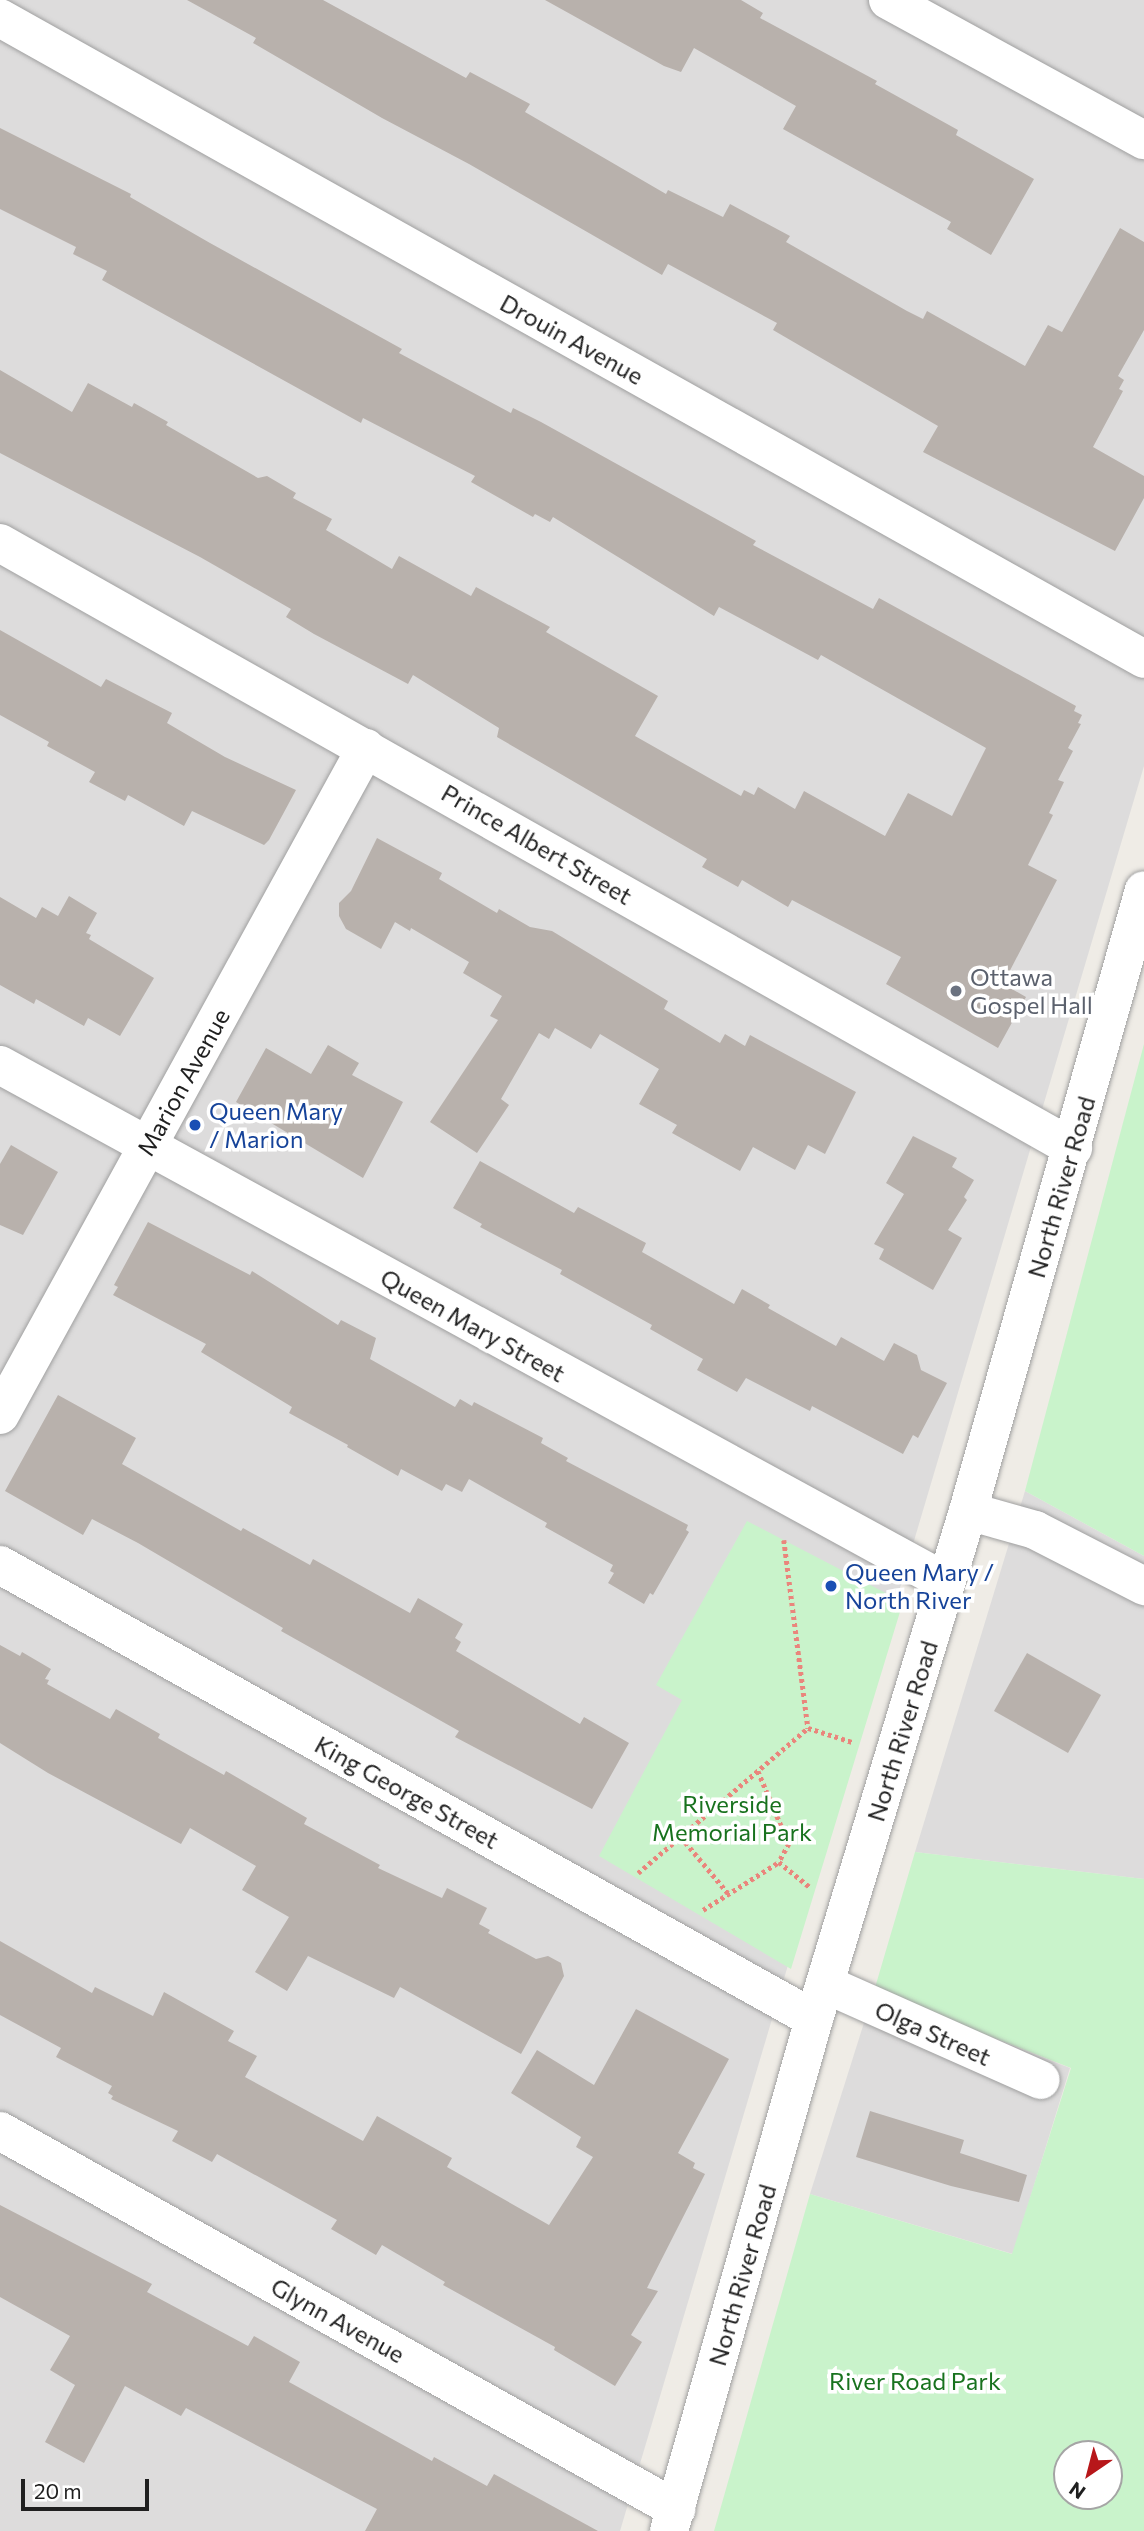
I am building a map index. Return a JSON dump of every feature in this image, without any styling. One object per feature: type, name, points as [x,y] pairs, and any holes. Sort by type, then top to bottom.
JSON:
[{"type":"street","points":[[888,0],[1144,140]]},
{"type":"street","name":"Drouin Avenue","points":[[0,18],[1144,659]]},
{"type":"street","name":"Prince Albert Street","points":[[0,543],[1073,1148]]},
{"type":"street","name":"Marion Avenue","points":[[0,1415],[366,748]]},
{"type":"street","name":"North River Road","points":[[673,2520],[820,2002],[968,1511],[1073,1148],[1144,890]]},
{"type":"street","name":"Queen Mary Street","points":[[0,1065],[946,1583]]},
{"type":"street","points":[[968,1511],[1035,1530],[1144,1586]]},
{"type":"street","name":"King George Street","points":[[0,1565],[604,1902],[820,2002]]},
{"type":"street","name":"Olga Street","points":[[820,2002],[1041,2080]]},
{"type":"street","name":"Glynn Avenue","points":[[0,2131],[673,2520]]},
{"type":"path","points":[[783,1535],[808,1728]]},
{"type":"path","points":[[808,1728],[852,1742]]},
{"type":"path","points":[[604,1902],[808,1728]]},
{"type":"path","points":[[699,1913],[779,1862],[789,1844],[758,1771]]},
{"type":"path","points":[[681,1837],[728,1893]]},
{"type":"path","points":[[779,1862],[813,1889]]},
{"type":"shaded area","points":[[0,0],[1144,0],[1144,766],[620,2531],[0,2531]]},
{"type":"shaded area","points":[[1025,1491],[1144,1556],[1144,1879],[915,1852]]},
{"type":"shaded area","points":[[874,1991],[1070,2068],[1013,2254],[810,2194]]},
{"type":"green space","points":[[1144,1044],[1144,1556],[1025,1491]]},
{"type":"green space","name":"Riverside Memorial Park","points":[[747,1521],[903,1602],[791,1969],[599,1856],[682,1700],[656,1685]]},
{"type":"green space","name":"River Road Park","points":[[915,1852],[1144,1879],[1144,2531],[714,2531],[810,2194],[1012,2254],[1071,2068],[874,1991]]},
{"type":"building","points":[[187,0],[323,0],[466,78],[470,72],[530,104],[525,112],[666,194],[668,190],[723,217],[730,204],[790,236],[786,242],[907,311],[923,319],[927,311],[1025,366],[1048,325],[1062,332],[1120,228],[1144,242],[1144,330],[1118,376],[1124,380],[1119,389],[1123,391],[1093,447],[1144,476],[1144,498],[1115,551],[923,452],[938,426],[773,330],[777,323],[668,264],[662,275],[469,164],[382,118],[253,43],[256,38]]},
{"type":"building","points":[[545,0],[741,0],[763,13],[760,18],[877,81],[875,84],[958,130],[956,135],[1034,179],[991,255],[947,229],[951,222],[783,129],[796,106],[694,48],[681,72],[664,66]]},
{"type":"building","points":[[0,128],[131,194],[130,197],[210,243],[402,349],[399,353],[511,413],[513,408],[541,422],[756,541],[753,545],[873,609],[879,598],[1076,706],[1074,711],[1082,715],[1078,723],[1081,724],[1068,748],[1073,751],[1058,780],[1064,782],[1049,813],[1053,815],[1028,865],[1057,880],[1003,984],[1026,997],[998,1048],[886,984],[901,957],[792,900],[788,907],[742,880],[738,887],[702,867],[707,859],[497,737],[499,728],[413,675],[408,684],[314,634],[286,617],[291,609],[200,557],[0,453],[0,370],[72,412],[88,383],[132,407],[134,403],[168,422],[166,425],[258,478],[267,476],[296,493],[293,498],[332,519],[326,530],[392,569],[399,556],[471,596],[476,587],[550,627],[546,632],[658,696],[635,736],[741,796],[744,790],[754,795],[758,787],[795,809],[804,791],[885,836],[908,793],[952,816],[986,748],[821,655],[818,660],[719,607],[714,616],[553,517],[550,522],[535,514],[533,517],[471,482],[475,476],[363,418],[361,423],[102,280],[107,271],[73,254],[76,247],[0,209]]},
{"type":"building","points":[[0,630],[101,687],[106,679],[172,713],[167,723],[225,757],[296,790],[269,840],[264,845],[192,811],[184,826],[128,795],[125,801],[89,782],[95,772],[47,746],[49,742],[0,715]]},
{"type":"building","points":[[377,838],[442,873],[439,879],[497,913],[499,909],[530,927],[552,931],[668,1001],[664,1009],[720,1043],[725,1034],[745,1046],[750,1035],[856,1092],[825,1154],[808,1145],[795,1170],[753,1147],[740,1171],[672,1133],[677,1125],[639,1104],[659,1069],[600,1034],[591,1049],[555,1028],[549,1039],[539,1033],[501,1099],[509,1105],[477,1153],[430,1122],[498,1020],[490,1016],[502,996],[463,973],[469,962],[411,928],[410,931],[395,922],[381,949],[346,929],[339,916],[339,903],[351,891]]},
{"type":"building","points":[[69,896],[97,913],[86,933],[91,935],[89,939],[154,978],[120,1036],[88,1018],[84,1026],[36,999],[34,1004],[0,985],[0,897],[36,918],[42,907],[58,916]]},
{"type":"building","points":[[328,1045],[359,1063],[352,1075],[403,1102],[363,1178],[236,1102],[266,1048],[311,1074]]},
{"type":"building","points":[[913,1136],[957,1158],[952,1167],[974,1180],[964,1197],[967,1200],[948,1230],[962,1238],[933,1290],[879,1259],[884,1249],[874,1244],[904,1194],[886,1183]]},
{"type":"building","points":[[11,1145],[58,1172],[23,1235],[0,1225],[0,1164]]},
{"type":"building","points":[[480,1161],[574,1213],[578,1207],[646,1243],[642,1252],[734,1304],[742,1289],[770,1305],[768,1308],[836,1346],[841,1337],[884,1361],[894,1343],[917,1355],[921,1370],[947,1383],[918,1438],[913,1435],[903,1454],[812,1406],[810,1411],[746,1378],[737,1392],[697,1370],[703,1359],[650,1329],[652,1325],[560,1274],[562,1270],[480,1227],[482,1224],[453,1208]]},
{"type":"building","points":[[148,1222],[250,1275],[252,1271],[338,1325],[341,1320],[376,1338],[370,1359],[455,1407],[460,1399],[472,1406],[474,1402],[543,1438],[541,1443],[568,1458],[566,1461],[688,1525],[686,1530],[689,1532],[653,1595],[650,1593],[644,1604],[608,1583],[614,1573],[610,1571],[613,1565],[545,1527],[547,1523],[469,1479],[462,1492],[446,1484],[442,1491],[401,1469],[398,1476],[289,1413],[292,1407],[201,1352],[206,1344],[113,1295],[118,1287],[114,1285]]},
{"type":"building","points":[[58,1395],[136,1438],[122,1464],[241,1531],[243,1528],[310,1565],[313,1559],[410,1613],[418,1598],[463,1624],[455,1638],[461,1642],[456,1651],[580,1724],[584,1717],[629,1743],[592,1809],[455,1737],[459,1731],[281,1631],[283,1628],[138,1543],[92,1519],[83,1535],[5,1491]]},
{"type":"building","points":[[0,1645],[20,1656],[22,1652],[51,1669],[45,1679],[49,1680],[47,1684],[110,1719],[116,1709],[160,1734],[158,1738],[224,1775],[226,1771],[307,1818],[304,1824],[380,1865],[378,1868],[442,1898],[447,1888],[487,1908],[479,1924],[490,1930],[488,1933],[536,1959],[548,1956],[561,1963],[564,1976],[521,2054],[400,1987],[394,1998],[308,1956],[287,1991],[255,1972],[289,1917],[242,1890],[256,1866],[190,1828],[181,1844],[48,1773],[0,1743]]},
{"type":"building","points":[[1027,1653],[1101,1695],[1068,1753],[994,1711]]},
{"type":"building","points":[[0,1941],[92,1993],[95,1987],[153,2016],[164,1992],[234,2031],[228,2041],[257,2056],[245,2077],[363,2141],[377,2116],[452,2158],[447,2167],[549,2225],[593,2157],[576,2147],[581,2137],[511,2093],[537,2050],[594,2085],[636,2009],[729,2059],[678,2153],[695,2163],[693,2168],[705,2174],[647,2288],[658,2291],[631,2335],[642,2342],[615,2386],[554,2350],[555,2347],[443,2285],[445,2282],[382,2245],[376,2255],[331,2229],[337,2220],[217,2154],[212,2162],[172,2141],[178,2131],[111,2099],[113,2096],[108,2093],[112,2086],[56,2057],[61,2048],[0,2015]]},
{"type":"building","points":[[870,2111],[964,2140],[960,2153],[1027,2175],[1019,2202],[951,2186],[856,2157]]},
{"type":"building","points":[[0,2205],[152,2284],[147,2292],[248,2346],[254,2336],[300,2362],[289,2382],[432,2461],[434,2457],[487,2486],[494,2474],[598,2531],[365,2531],[377,2509],[186,2408],[181,2416],[125,2386],[84,2463],[45,2442],[75,2385],[50,2370],[70,2336],[0,2297]]},
{"type":"place","name":"Ottawa Gospel Hall","points":[[956,991]]},
{"type":"place","name":"Queen Mary / Marion","points":[[195,1125]]},
{"type":"place","name":"Queen Mary / North River","points":[[831,1586]]}]
